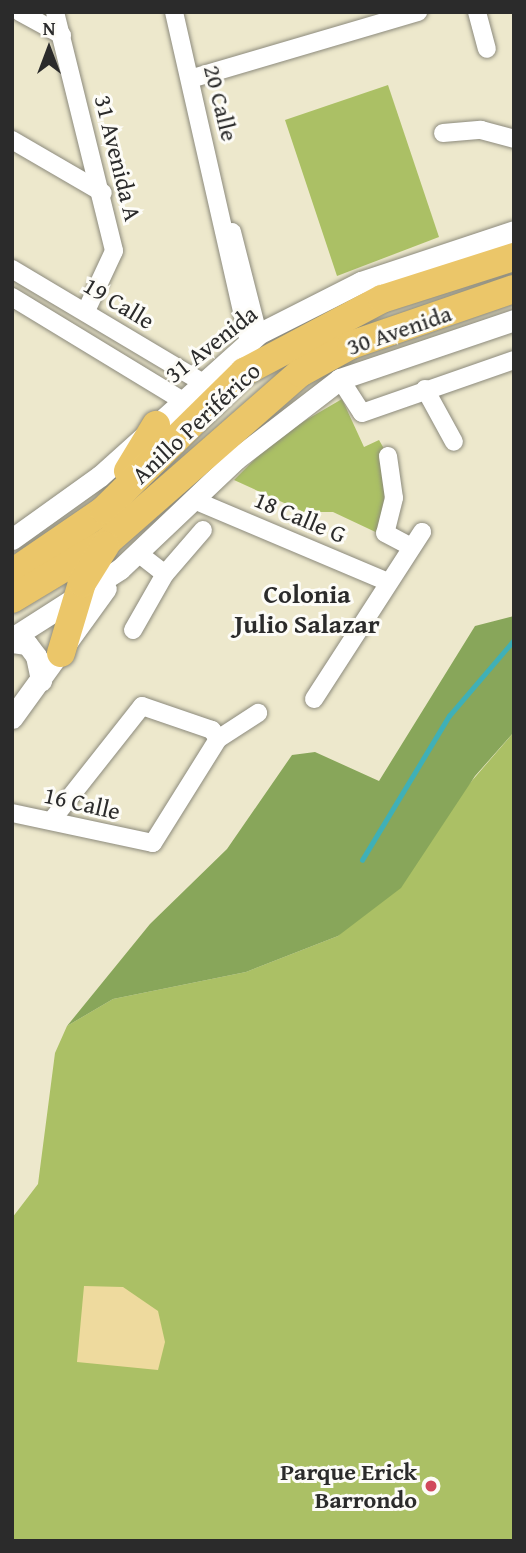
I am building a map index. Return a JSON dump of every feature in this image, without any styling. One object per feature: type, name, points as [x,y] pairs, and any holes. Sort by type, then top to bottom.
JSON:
[{"type":"highway","name":"Anillo Periférico","points":[[12,573],[104,510],[244,372],[293,342],[382,299],[514,257]]},
{"type":"highway","name":"Anillo Periférico","points":[[12,599],[108,541],[300,373],[351,345],[514,289]]},
{"type":"highway","points":[[104,510],[156,425]]},
{"type":"highway","points":[[61,653],[77,601],[108,541]]},
{"type":"street","points":[[20,12],[62,35]]},
{"type":"street","name":"31 Avenida A","points":[[55,12],[103,193],[114,251],[86,311]]},
{"type":"street","name":"20 Calle","points":[[174,12],[221,206],[246,276],[253,338]]},
{"type":"street","points":[[190,79],[418,12]]},
{"type":"street","points":[[477,12],[487,49]]},
{"type":"street","points":[[443,133],[481,130],[514,139]]},
{"type":"street","points":[[12,140],[103,193]]},
{"type":"street","name":"31 Avenida","points":[[12,539],[100,476],[180,399],[253,338],[361,282],[514,231]]},
{"type":"street","name":"19 Calle","points":[[12,269],[200,381]]},
{"type":"street","name":"19 Calle","points":[[12,297],[180,399]]},
{"type":"street","name":"30 Avenida","points":[[12,640],[77,601],[120,569],[194,500],[340,379],[514,320]]},
{"type":"street","points":[[340,379],[362,413],[514,360]]},
{"type":"street","points":[[425,389],[454,442]]},
{"type":"street","points":[[388,456],[394,498],[386,533],[409,546]]},
{"type":"street","name":"18 Calle G","points":[[194,500],[386,581]]},
{"type":"street","points":[[133,630],[164,574],[203,530]]},
{"type":"street","points":[[314,699],[386,581],[422,531]]},
{"type":"street","points":[[138,553],[164,574]]},
{"type":"street","name":"30 Avenida","points":[[12,718],[120,569]]},
{"type":"street","points":[[12,640],[27,644],[36,656],[41,680]]},
{"type":"street","points":[[52,820],[142,706],[212,730],[218,740],[258,713]]},
{"type":"street","name":"16 Calle","points":[[12,813],[52,820],[141,843],[163,835],[218,740]]},
{"type":"green space","points":[[388,85],[439,237],[337,276],[285,120]]},
{"type":"green space","points":[[342,399],[364,447],[379,440],[398,473],[384,536],[333,512],[304,512],[234,480],[277,437]]},
{"type":"green space","points":[[514,616],[514,732],[475,776],[401,888],[338,936],[246,972],[113,999],[67,1026],[150,924],[227,849],[292,755],[315,752],[379,781],[475,626]]},
{"type":"green space","name":"Parque Erick Barrondo","points":[[514,732],[514,1541],[12,1541],[12,1218],[38,1184],[55,1053],[67,1026],[113,999],[246,972],[338,936]]},
{"type":"sand","points":[[84,1286],[123,1287],[158,1311],[165,1342],[158,1370],[77,1362]]},
{"type":"waterway","points":[[362,860],[449,716],[514,640]]},
{"type":"place","name":"Parque Erick Barrondo","points":[[431,1486]]},
{"type":"district","name":"Colonia Julio Salazar","points":[[307,609]]}]
